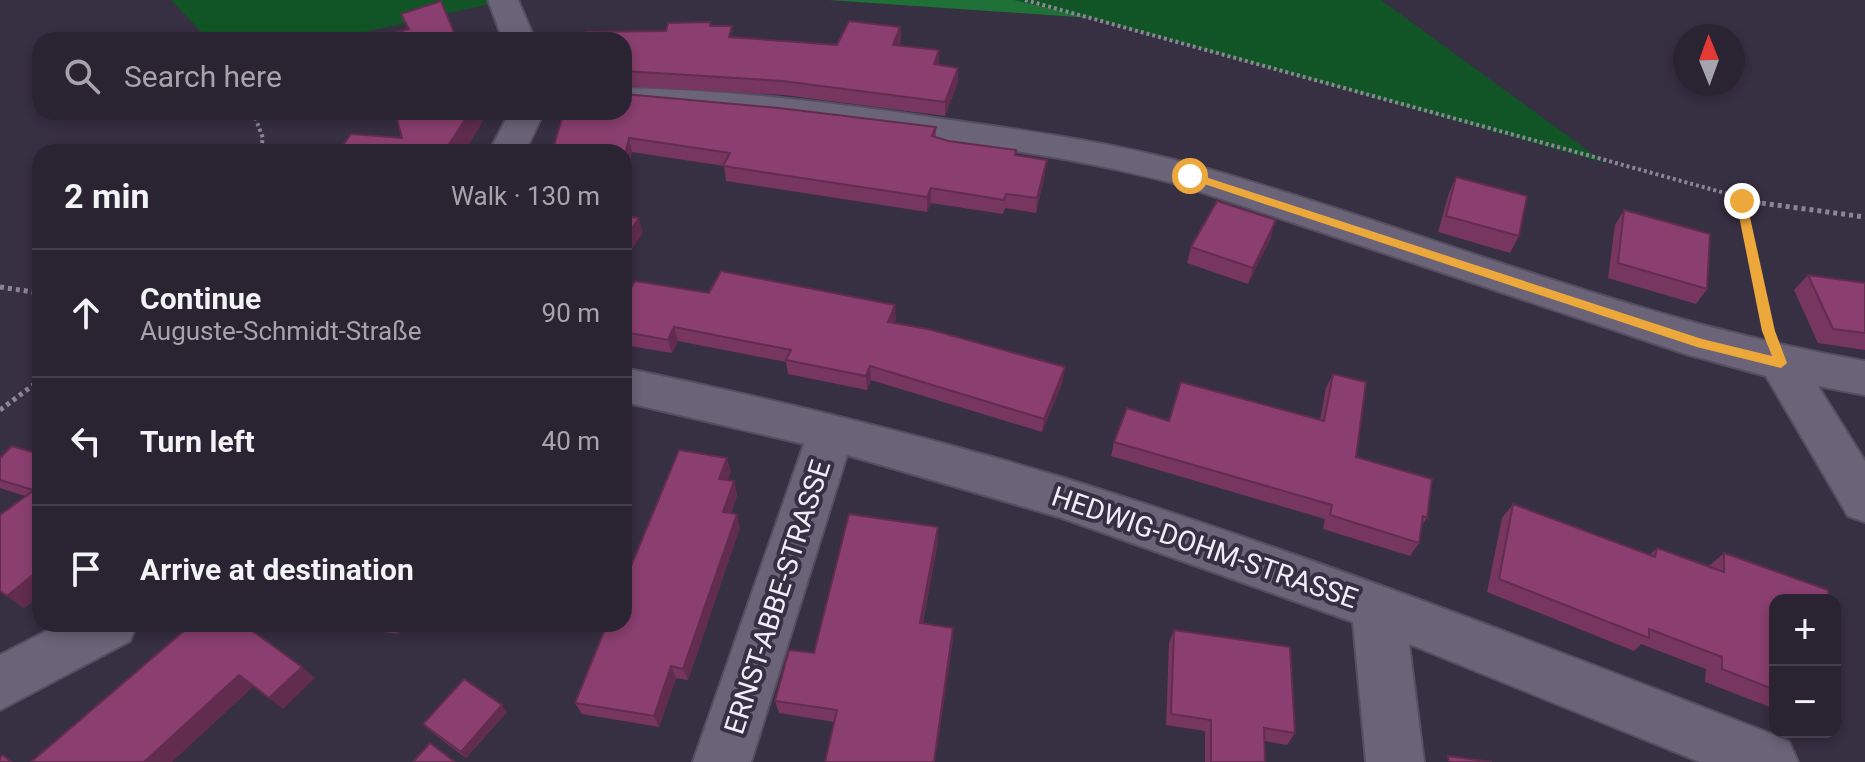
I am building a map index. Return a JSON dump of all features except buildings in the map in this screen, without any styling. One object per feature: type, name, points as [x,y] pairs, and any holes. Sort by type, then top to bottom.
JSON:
[{"type":"street","points":[[503,0],[516,32]]},
{"type":"street","points":[[632,98],[715,100],[790,107],[1099,152],[1190,176],[1701,343],[1781,363],[1865,378]]},
{"type":"street","points":[[511,144],[523,120]]},
{"type":"street","points":[[1781,363],[1865,502]]},
{"type":"street","name":"HEDWIG-DOHM-STRASSE","points":[[632,387],[757,411],[1068,498],[1378,606],[1769,762]]},
{"type":"street","name":"ERNST-ABBE-STRASSE","points":[[722,762],[831,432]]},
{"type":"street","points":[[1378,606],[1395,762]]},
{"type":"street","points":[[0,684],[96,632]]},
{"type":"path","points":[[1025,0],[1742,201],[1865,217]]},
{"type":"path","points":[[256,120],[263,138],[262,144]]},
{"type":"path","points":[[1742,201],[1768,331],[1781,363]]},
{"type":"path","points":[[0,287],[32,292]]},
{"type":"path","points":[[0,410],[32,386]]},
{"type":"green space","points":[[171,0],[507,0],[365,32],[201,32]]},
{"type":"green space","points":[[828,0],[1014,0],[1091,18]]},
{"type":"green space","points":[[1014,0],[1381,0],[1605,163],[1091,18]]},
{"type":"route","points":[[1190,176],[1701,343],[1781,363],[1768,331],[1742,201]]}]
